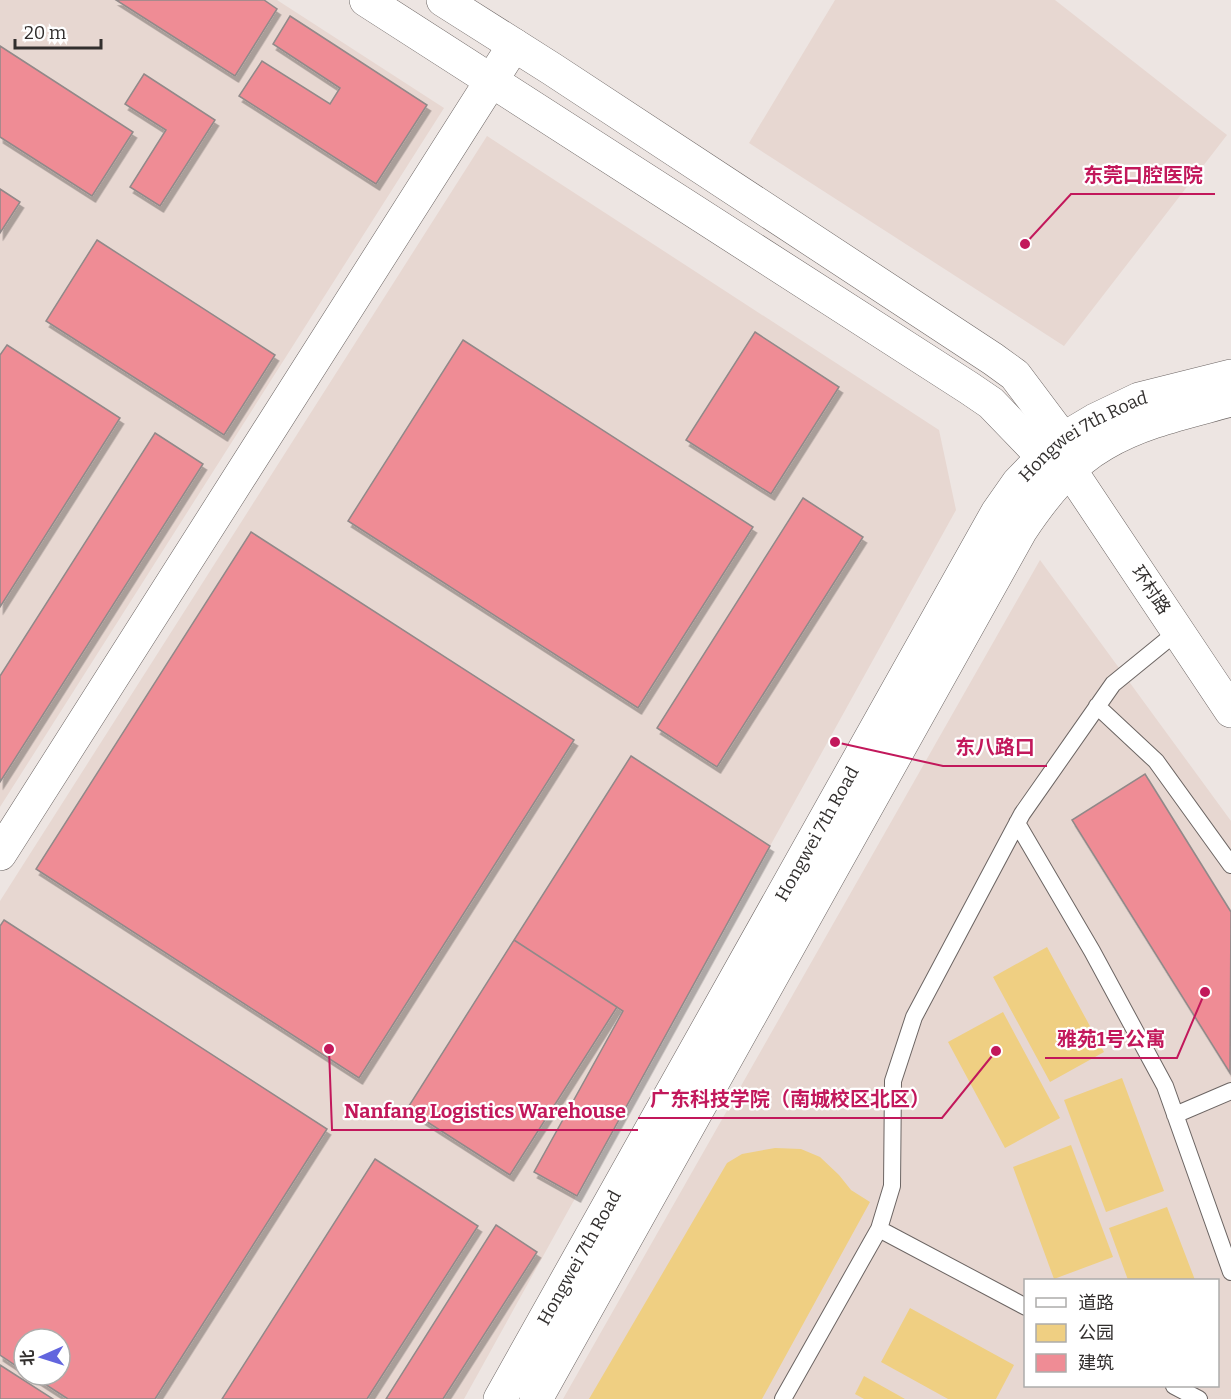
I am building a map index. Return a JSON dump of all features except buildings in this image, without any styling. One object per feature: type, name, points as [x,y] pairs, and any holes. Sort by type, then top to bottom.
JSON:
[{"type":"street","points":[[366,0],[969,388],[1059,455]]},
{"type":"street","points":[[443,0],[1015,375],[1059,455]]},
{"type":"street","points":[[0,854],[514,45]]},
{"type":"street","name":"Hongwei 7th Road","points":[[500,1399],[997,513],[1018,483],[1059,455],[1095,420],[1138,399],[1231,376]]},
{"type":"street","name":"Hongwei 7th Road","points":[[1059,455],[1103,444],[1144,425],[1231,400]]},
{"type":"street","name":"Hongwei 7th Road","points":[[536,1399],[1021,530],[1040,502],[1059,455]]},
{"type":"street","name":"环村路","points":[[1059,455],[1231,711]]},
{"type":"lane","points":[[783,1399],[879,1229],[892,1186],[893,1082],[914,1017],[1017,823],[1097,706],[1113,684],[1178,631]]},
{"type":"lane","points":[[1097,706],[1156,761],[1231,865]]},
{"type":"lane","points":[[1017,823],[1092,951],[1165,1086],[1231,1272]]},
{"type":"lane","points":[[1175,1115],[1231,1091]]},
{"type":"lane","points":[[879,1229],[1024,1306]]},
{"type":"lane","points":[[1176,1387],[1199,1399]]},
{"type":"shaded area","points":[[0,0],[277,0],[444,108],[0,807]]},
{"type":"shaded area","points":[[835,0],[1055,0],[1227,135],[1064,346],[749,143]]},
{"type":"shaded area","points":[[487,136],[939,430],[956,510],[464,1399],[0,1399],[0,901]]},
{"type":"shaded area","points":[[1040,560],[1231,821],[1231,1399],[563,1399]]},
{"type":"green space","points":[[1047,947],[1104,1052],[1050,1082],[993,977]]},
{"type":"green space","points":[[1003,1012],[1060,1118],[1005,1148],[948,1042]]},
{"type":"green space","points":[[1122,1078],[1164,1191],[1106,1212],[1064,1100]]},
{"type":"green space","points":[[1071,1145],[1113,1257],[1054,1279],[1013,1167]]},
{"type":"green space","points":[[775,1148],[801,1149],[820,1157],[851,1190],[870,1202],[762,1399],[589,1399],[727,1163],[742,1154]]},
{"type":"green space","points":[[1167,1207],[1195,1279],[1128,1279],[1109,1228]]},
{"type":"green space","points":[[910,1308],[1014,1365],[996,1399],[948,1399],[881,1362]]},
{"type":"green space","points":[[864,1376],[905,1399],[864,1399],[855,1394]]},
{"type":"place","name":"东莞口腔医院","points":[[1025,244]]},
{"type":"place","name":"东八路口","points":[[835,742]]},
{"type":"place","name":"雅苑1号公寓","points":[[1205,992]]},
{"type":"place","name":"Nanfang Logistics Warehouse","points":[[329,1049]]},
{"type":"place","name":"广东科技学院（南城校区北区）","points":[[996,1051]]}]
